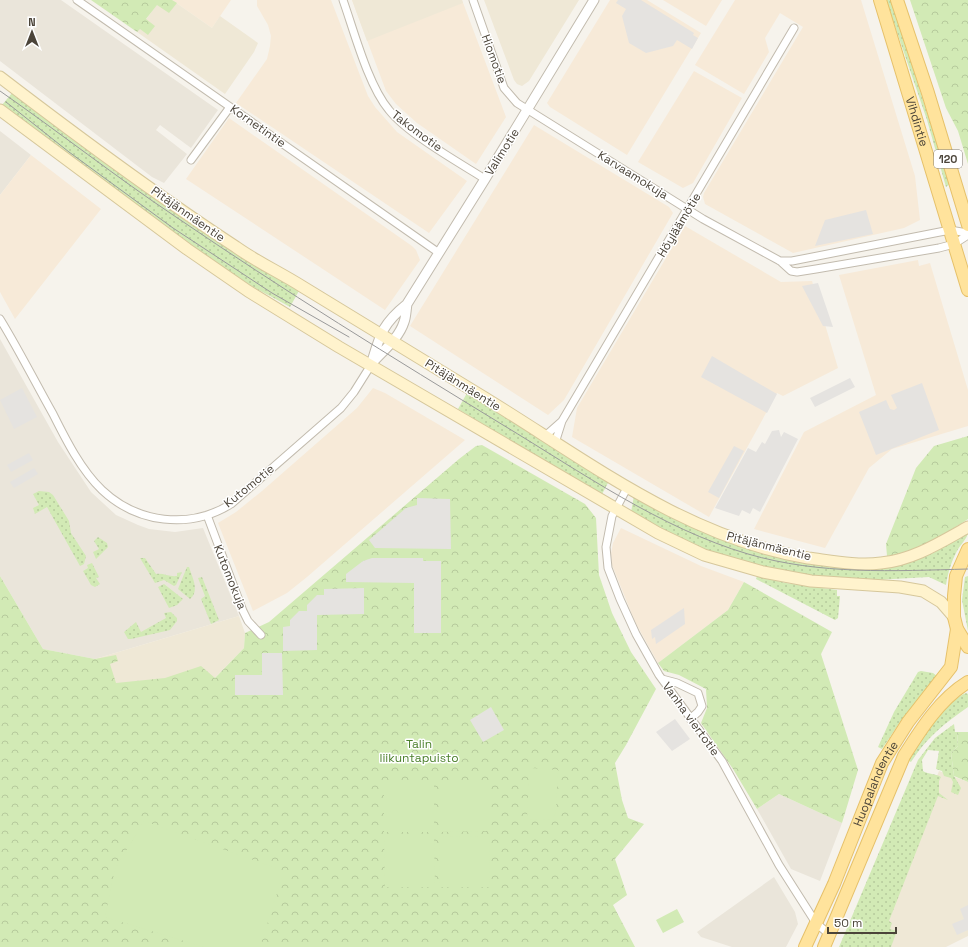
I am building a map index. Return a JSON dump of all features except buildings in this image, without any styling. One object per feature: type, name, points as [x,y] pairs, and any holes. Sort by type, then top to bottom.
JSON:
[{"type":"main road","name":"Vihdintie","points":[[880,0],[968,290]]},
{"type":"main road","name":"Vihdintie","points":[[897,0],[928,93],[968,225]]},
{"type":"main road","name":"Pitäjänmäentie","points":[[0,77],[170,202],[239,249],[380,333],[627,488],[685,519],[729,537],[778,551],[835,561],[867,564],[898,560],[927,549],[968,526]]},
{"type":"main road","name":"Pitäjänmäentie","points":[[0,110],[187,249],[255,294],[370,364],[616,509],[685,547],[733,564],[775,575],[811,580],[900,587],[923,591],[941,602],[954,617]]},
{"type":"main road","points":[[968,549],[956,576],[954,617],[957,629],[968,647]]},
{"type":"main road","name":"Huopalahdentie","points":[[805,947],[882,763],[908,722],[951,667],[957,629]]},
{"type":"main road","name":"Huopalahdentie","points":[[824,947],[904,756],[920,731],[942,704],[968,682]]},
{"type":"street","name":"Kornetintie","points":[[78,0],[438,253]]},
{"type":"street","name":"Takomotie","points":[[343,0],[374,84],[389,110],[414,132],[485,179]]},
{"type":"street","name":"Hiomotie","points":[[473,0],[504,88],[517,104],[528,110]]},
{"type":"street","name":"Valimotie","points":[[370,364],[380,333],[392,316],[407,304],[528,110],[594,0]]},
{"type":"street","name":"Höyläämötie","points":[[556,443],[562,421],[794,28]]},
{"type":"street","points":[[191,160],[230,106]]},
{"type":"street","name":"Karvaamokuja","points":[[528,110],[688,209],[780,261],[791,271],[798,272],[954,244],[968,234]]},
{"type":"street","name":"Karvaamokuja","points":[[780,261],[792,261],[950,230],[968,234]]},
{"type":"street","name":"Valimotie","points":[[370,364],[392,341],[404,322],[407,304]]},
{"type":"street","name":"Kutomotie","points":[[0,319],[78,458],[101,489],[122,506],[149,517],[174,520],[207,515],[236,500],[342,408],[354,392],[370,364]]},
{"type":"street","name":"Höyläämötie","points":[[545,436],[562,421]]},
{"type":"street","name":"Vanha viertotie","points":[[627,488],[616,509],[610,525],[606,554],[608,568],[636,634],[662,679],[732,776],[780,865],[816,923],[830,935]]},
{"type":"street","name":"Kutomokuja","points":[[207,515],[243,611],[248,621],[261,635]]},
{"type":"street","points":[[662,679],[678,683],[698,693],[702,706],[690,719]]},
{"type":"shaded area","points":[[0,0],[61,0],[218,110],[191,148],[160,125],[156,130],[187,154],[164,183],[152,177],[0,61]]},
{"type":"shaded area","points":[[160,0],[172,0],[212,28],[220,16],[258,43],[254,52],[225,94],[137,32]]},
{"type":"shaded area","points":[[172,0],[231,0],[212,28]]},
{"type":"shaded area","points":[[257,0],[331,0],[368,96],[375,107],[397,132],[467,181],[429,233],[236,103],[267,59],[270,46],[271,36],[268,25],[257,6]]},
{"type":"shaded area","points":[[352,0],[462,0],[506,117],[476,164],[417,123],[396,104],[386,91]]},
{"type":"shaded area","points":[[352,0],[462,0],[463,3],[367,41]]},
{"type":"shaded area","points":[[484,0],[579,0],[529,81],[522,86],[517,84],[514,80]]},
{"type":"shaded area","points":[[610,0],[647,0],[701,33],[627,155],[550,107],[547,103]]},
{"type":"shaded area","points":[[618,0],[641,0],[694,33],[693,35],[698,38],[692,49],[677,40],[673,46],[646,53],[629,43],[622,16],[626,9],[616,3]]},
{"type":"shaded area","points":[[663,0],[722,0],[706,26]]},
{"type":"shaded area","points":[[735,0],[861,0],[915,176],[920,220],[904,228],[793,253],[705,204],[703,197],[704,193],[803,27],[780,13],[765,38],[769,52],[744,94],[695,65]]},
{"type":"shaded area","points":[[694,71],[742,98],[693,183],[683,188],[638,162]]},
{"type":"shaded area","points":[[229,118],[416,250],[420,260],[385,310],[186,179]]},
{"type":"shaded area","points":[[534,125],[669,207],[673,213],[564,400],[548,415],[410,326]]},
{"type":"shaded area","points":[[0,131],[31,155],[0,195]]},
{"type":"shaded area","points":[[31,155],[101,209],[15,319],[0,292],[0,195]]},
{"type":"shaded area","points":[[866,210],[873,234],[815,246],[825,220]]},
{"type":"shaded area","points":[[685,226],[781,282],[812,281],[838,368],[783,396],[777,393],[709,517],[572,437],[577,408]]},
{"type":"shaded area","points":[[918,260],[919,266],[930,263],[968,390],[968,426],[892,449],[869,468],[825,548],[754,529],[804,432],[876,395],[839,275]]},
{"type":"shaded area","points":[[818,283],[833,327],[823,326],[802,286]]},
{"type":"shaded area","points":[[0,339],[58,442],[91,492],[116,515],[149,529],[175,532],[203,528],[239,616],[95,659],[43,649],[0,576]]},
{"type":"shaded area","points":[[712,356],[777,394],[767,413],[701,377]]},
{"type":"shaded area","points":[[850,378],[855,387],[815,407],[810,398]]},
{"type":"shaded area","points":[[922,383],[939,430],[876,455],[859,412],[886,400],[890,409],[894,410],[897,408],[891,395]]},
{"type":"shaded area","points":[[22,388],[37,417],[14,429],[0,400]]},
{"type":"shaded area","points":[[373,388],[385,393],[465,440],[307,577],[287,593],[253,611],[218,523],[236,512],[262,491],[357,408]]},
{"type":"shaded area","points":[[779,430],[781,437],[784,432],[798,439],[760,512],[753,508],[750,514],[742,510],[739,516],[715,508],[748,448],[756,452],[762,442],[765,444],[772,431]]},
{"type":"shaded area","points":[[734,446],[744,451],[719,498],[708,492]]},
{"type":"shaded area","points":[[29,453],[33,460],[11,472],[7,465]]},
{"type":"shaded area","points":[[34,468],[38,474],[14,488],[10,482]]},
{"type":"shaded area","points":[[417,498],[450,499],[451,549],[375,548],[369,540],[406,508],[417,505]]},
{"type":"shaded area","points":[[621,528],[701,566],[744,582],[728,610],[658,663],[635,622],[612,565],[611,554],[613,543]]},
{"type":"shaded area","points":[[372,558],[423,558],[423,561],[441,561],[441,633],[414,633],[414,583],[346,582],[346,574],[363,561]]},
{"type":"shaded area","points":[[364,588],[364,614],[317,615],[317,650],[283,651],[283,627],[290,626],[290,620],[299,611],[307,611],[307,605],[317,595],[324,595],[324,589]]},
{"type":"shaded area","points":[[684,608],[685,624],[656,644],[655,637],[652,639],[651,630]]},
{"type":"shaded area","points":[[239,616],[245,633],[244,648],[200,693],[112,737],[95,659]]},
{"type":"shaded area","points":[[262,653],[282,653],[283,695],[235,695],[235,675],[262,675]]},
{"type":"shaded area","points":[[491,707],[504,730],[483,742],[470,720]]},
{"type":"shaded area","points":[[675,719],[690,739],[672,751],[656,732]]},
{"type":"shaded area","points":[[939,771],[968,782],[968,936],[946,947],[868,947]]},
{"type":"shaded area","points":[[779,794],[842,823],[820,881],[791,869],[757,809]]},
{"type":"shaded area","points":[[774,877],[795,912],[798,924],[786,947],[732,947],[701,937],[697,932]]},
{"type":"shaded area","points":[[968,905],[968,930],[957,935],[952,924],[964,919],[960,909]]},
{"type":"green space","points":[[91,0],[172,0],[177,3],[169,13],[157,5],[146,19],[155,26],[148,35],[140,29],[137,32]]},
{"type":"green space","points":[[886,0],[891,0],[950,184],[946,187],[927,120]]},
{"type":"green space","points":[[910,0],[968,0],[968,164],[958,131],[946,108]]},
{"type":"green space","points":[[12,93],[300,289],[290,307],[245,282],[183,240],[122,196],[2,105]]},
{"type":"green space","points":[[467,393],[609,481],[601,496],[458,409]]},
{"type":"green space","points":[[968,436],[968,519],[939,537],[919,547],[887,556],[886,544],[916,468],[934,446]]},
{"type":"green space","name":"Talin liikuntapuisto","points":[[482,445],[585,504],[596,518],[599,575],[612,613],[631,652],[656,689],[615,763],[622,800],[628,818],[644,824],[615,859],[627,895],[613,905],[635,947],[0,947],[0,576],[43,649],[95,659],[116,655],[118,661],[110,664],[116,683],[165,678],[201,666],[215,678],[244,648],[245,633],[269,622],[459,459],[476,446]]},
{"type":"green space","points":[[39,491],[49,492],[53,495],[69,521],[71,533],[86,556],[84,564],[80,566],[47,507],[35,514],[33,508],[39,505],[33,494]]},
{"type":"green space","points":[[634,496],[742,545],[899,565],[933,553],[968,532],[967,537],[953,559],[946,585],[929,577],[875,580],[820,577],[762,568],[700,548],[631,512]]},
{"type":"green space","points":[[98,537],[107,543],[108,547],[96,559],[93,552],[99,549],[94,541]]},
{"type":"green space","points":[[140,558],[145,558],[156,574],[177,576],[177,573],[182,572],[176,585],[174,586],[164,580],[155,583]]},
{"type":"green space","points":[[92,563],[99,577],[96,578],[100,584],[95,587],[91,585],[83,571],[88,568],[87,565]]},
{"type":"green space","points":[[187,567],[189,567],[195,588],[193,596],[190,599],[178,589]]},
{"type":"green space","points":[[757,576],[786,583],[837,590],[837,596],[840,596],[838,618],[835,620],[756,579]]},
{"type":"green space","points":[[968,576],[968,631],[962,600],[965,577]]},
{"type":"green space","points":[[202,577],[219,620],[211,624],[201,599],[205,596],[198,578]]},
{"type":"green space","points":[[744,582],[832,632],[821,654],[858,770],[842,823],[779,794],[757,809],[733,769],[701,723],[707,708],[706,689],[679,675],[664,671],[658,663],[728,610]]},
{"type":"green space","points":[[164,584],[183,599],[177,605],[169,608],[158,587]]},
{"type":"green space","points":[[171,612],[177,618],[177,621],[170,630],[131,639],[128,639],[124,632],[136,622],[141,632],[166,618],[164,613]]},
{"type":"green space","points":[[918,672],[933,673],[937,676],[902,719],[882,749],[878,747],[894,712]]},
{"type":"green space","points":[[966,693],[968,694],[968,707],[936,732],[911,762],[909,761],[912,753],[925,733],[941,713],[958,697]]},
{"type":"green space","points":[[954,724],[955,732],[957,732],[958,746],[951,753],[954,776],[961,788],[958,795],[951,792],[953,782],[951,778],[944,776],[942,771],[936,769],[939,751],[928,750],[922,760],[923,771],[941,777],[939,781],[939,793],[948,800],[938,796],[889,921],[892,923],[890,929],[897,931],[891,947],[839,947],[918,760],[935,738]]},
{"type":"green space","points":[[957,732],[968,732],[968,782],[954,776],[951,753],[958,746]]},
{"type":"green space","points":[[531,768],[558,770],[556,810],[553,820],[527,819],[529,778]]},
{"type":"green space","points":[[439,781],[489,781],[489,831],[439,832]]},
{"type":"green space","points":[[384,782],[434,782],[434,832],[384,832]]},
{"type":"green space","points":[[144,821],[284,871],[260,947],[204,947],[105,917],[115,869]]},
{"type":"green space","points":[[489,836],[490,887],[440,887],[439,837]]},
{"type":"green space","points":[[384,837],[434,837],[435,887],[385,887]]},
{"type":"green space","points":[[677,909],[684,922],[663,933],[656,920]]},
{"type":"tram line","points":[[0,91],[154,202],[257,271],[338,323],[592,480],[652,514],[715,543],[775,561],[829,569],[884,571],[968,569]]},
{"type":"tram line","points":[[6,102],[69,152],[173,228],[272,293],[349,337]]}]
